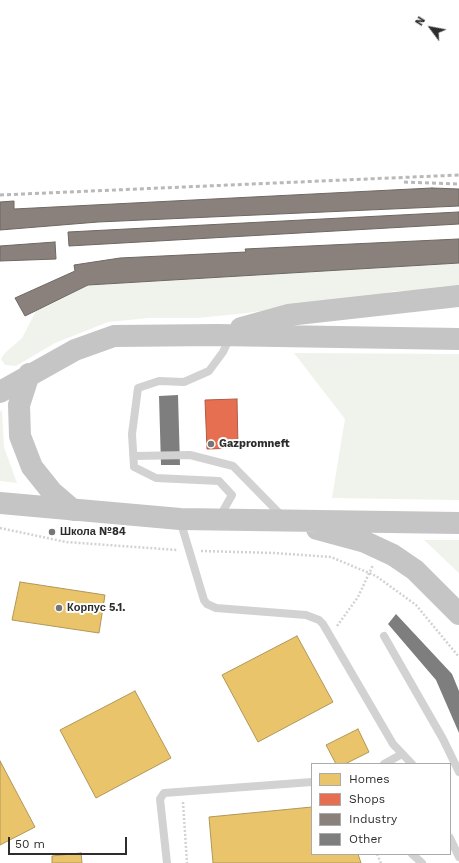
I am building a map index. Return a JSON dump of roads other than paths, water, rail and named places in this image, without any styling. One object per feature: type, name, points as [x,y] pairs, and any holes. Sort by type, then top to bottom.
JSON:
[{"type":"main road","points":[[224,335],[288,315],[459,296]]},
{"type":"main road","points":[[0,392],[29,374],[75,350],[114,336],[224,335],[459,339]]},
{"type":"main road","points":[[29,374],[19,405],[20,436],[32,468],[52,492],[73,510]]},
{"type":"main road","points":[[0,503],[180,519],[459,523]]},
{"type":"main road","points":[[287,521],[365,542],[393,555],[415,570],[459,614]]},
{"type":"lane","points":[[218,520],[232,495],[219,481],[156,478],[134,467],[132,434],[138,388],[159,381],[184,382],[209,371],[223,352],[224,335]]},
{"type":"lane","points":[[134,456],[190,455],[233,466],[287,521]]},
{"type":"lane","points":[[180,519],[204,600],[211,607],[313,617],[323,624],[393,744],[411,763]]},
{"type":"lane","points":[[384,636],[443,739],[459,772]]},
{"type":"lane","points":[[386,763],[402,754]]},
{"type":"lane","points":[[167,863],[160,799],[164,793],[311,782]]},
{"type":"lane","points":[[451,840],[458,854]]},
{"type":"lane","points":[[413,855],[422,863]]},
{"type":"railway","points":[[0,195],[459,175]]},
{"type":"railway","points":[[404,182],[459,184]]},
{"type":"place","name":"Gazpromneft","points":[[211,444]]},
{"type":"place","name":"Школа №84","points":[[52,532]]},
{"type":"place","name":"Корпус 5.1.","points":[[59,608]]}]
